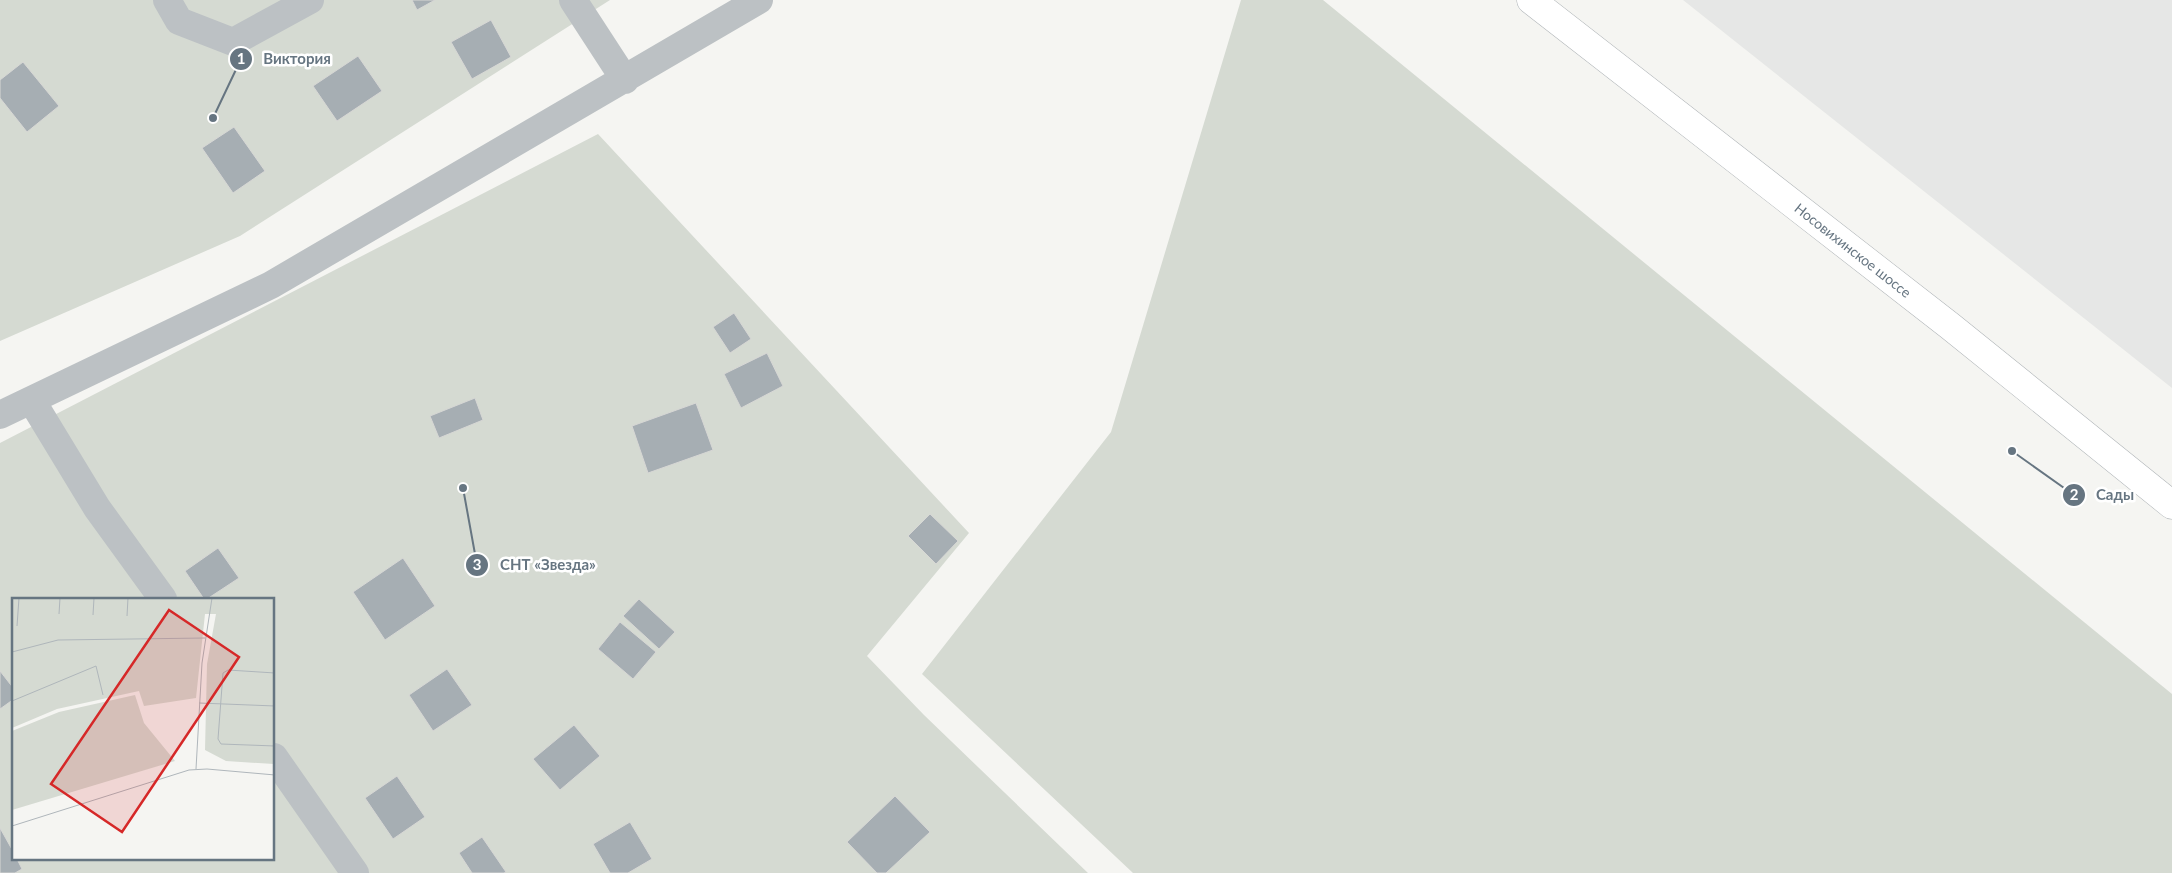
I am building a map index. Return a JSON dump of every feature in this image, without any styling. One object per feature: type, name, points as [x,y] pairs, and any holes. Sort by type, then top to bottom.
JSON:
[{"type":"main road","name":"Носовихинское шоссе","points":[[1531,0],[1950,326],[2172,505]]},
{"type":"street","points":[[167,0],[179,21],[233,42],[310,0]]},
{"type":"street","points":[[573,0],[625,80]]},
{"type":"street","points":[[0,415],[271,285],[625,80],[759,0]]},
{"type":"street","points":[[32,400],[98,508],[162,598]]},
{"type":"street","points":[[275,758],[355,873]]},
{"type":"shaded area","points":[[0,0],[610,0],[240,236],[0,341]]},
{"type":"shaded area","points":[[1241,0],[1323,0],[2172,694],[2172,873],[1133,873],[922,674],[1111,432]]},
{"type":"shaded area","points":[[1683,0],[2172,0],[2172,388]]},
{"type":"shaded area","points":[[598,134],[969,533],[867,656],[924,715],[1088,873],[0,873],[0,443]]},
{"type":"building","points":[[412,0],[435,0],[417,10]]},
{"type":"building","points":[[491,20],[511,57],[472,79],[451,42]]},
{"type":"building","points":[[358,56],[382,91],[337,121],[313,86]]},
{"type":"building","points":[[23,62],[59,106],[27,132],[0,98],[0,80]]},
{"type":"building","points":[[234,127],[265,171],[233,193],[202,148]]},
{"type":"building","points":[[734,313],[751,339],[730,353],[713,327]]},
{"type":"building","points":[[767,353],[783,386],[741,408],[724,374]]},
{"type":"building","points":[[475,398],[483,420],[439,438],[430,416]]},
{"type":"building","points":[[696,403],[713,450],[648,473],[632,426]]},
{"type":"building","points":[[930,514],[958,541],[936,564],[908,536]]},
{"type":"building","points":[[218,548],[239,578],[209,598],[203,598],[185,571]]},
{"type":"building","points":[[403,558],[435,606],[385,640],[353,592]]},
{"type":"building","points":[[639,599],[675,632],[659,649],[623,616]]},
{"type":"building","points":[[620,622],[656,652],[633,679],[598,649]]},
{"type":"building","points":[[447,669],[472,705],[433,731],[409,695]]},
{"type":"building","points":[[0,671],[12,686],[12,700],[0,709]]},
{"type":"building","points":[[574,725],[600,756],[560,790],[533,759]]},
{"type":"building","points":[[397,776],[425,817],[393,839],[365,798]]},
{"type":"building","points":[[895,796],[930,832],[886,873],[877,873],[847,842]]},
{"type":"building","points":[[630,822],[652,859],[628,873],[610,873],[593,844]]},
{"type":"building","points":[[0,828],[12,849],[12,860],[18,860],[22,869],[15,873],[0,873]]},
{"type":"building","points":[[482,837],[506,872],[472,873],[459,853]]},
{"type":"place","name":"Виктория","points":[[213,118]]},
{"type":"place","name":"Сады","points":[[2012,451]]},
{"type":"place","name":"СНТ «Звезда»","points":[[463,488]]}]
